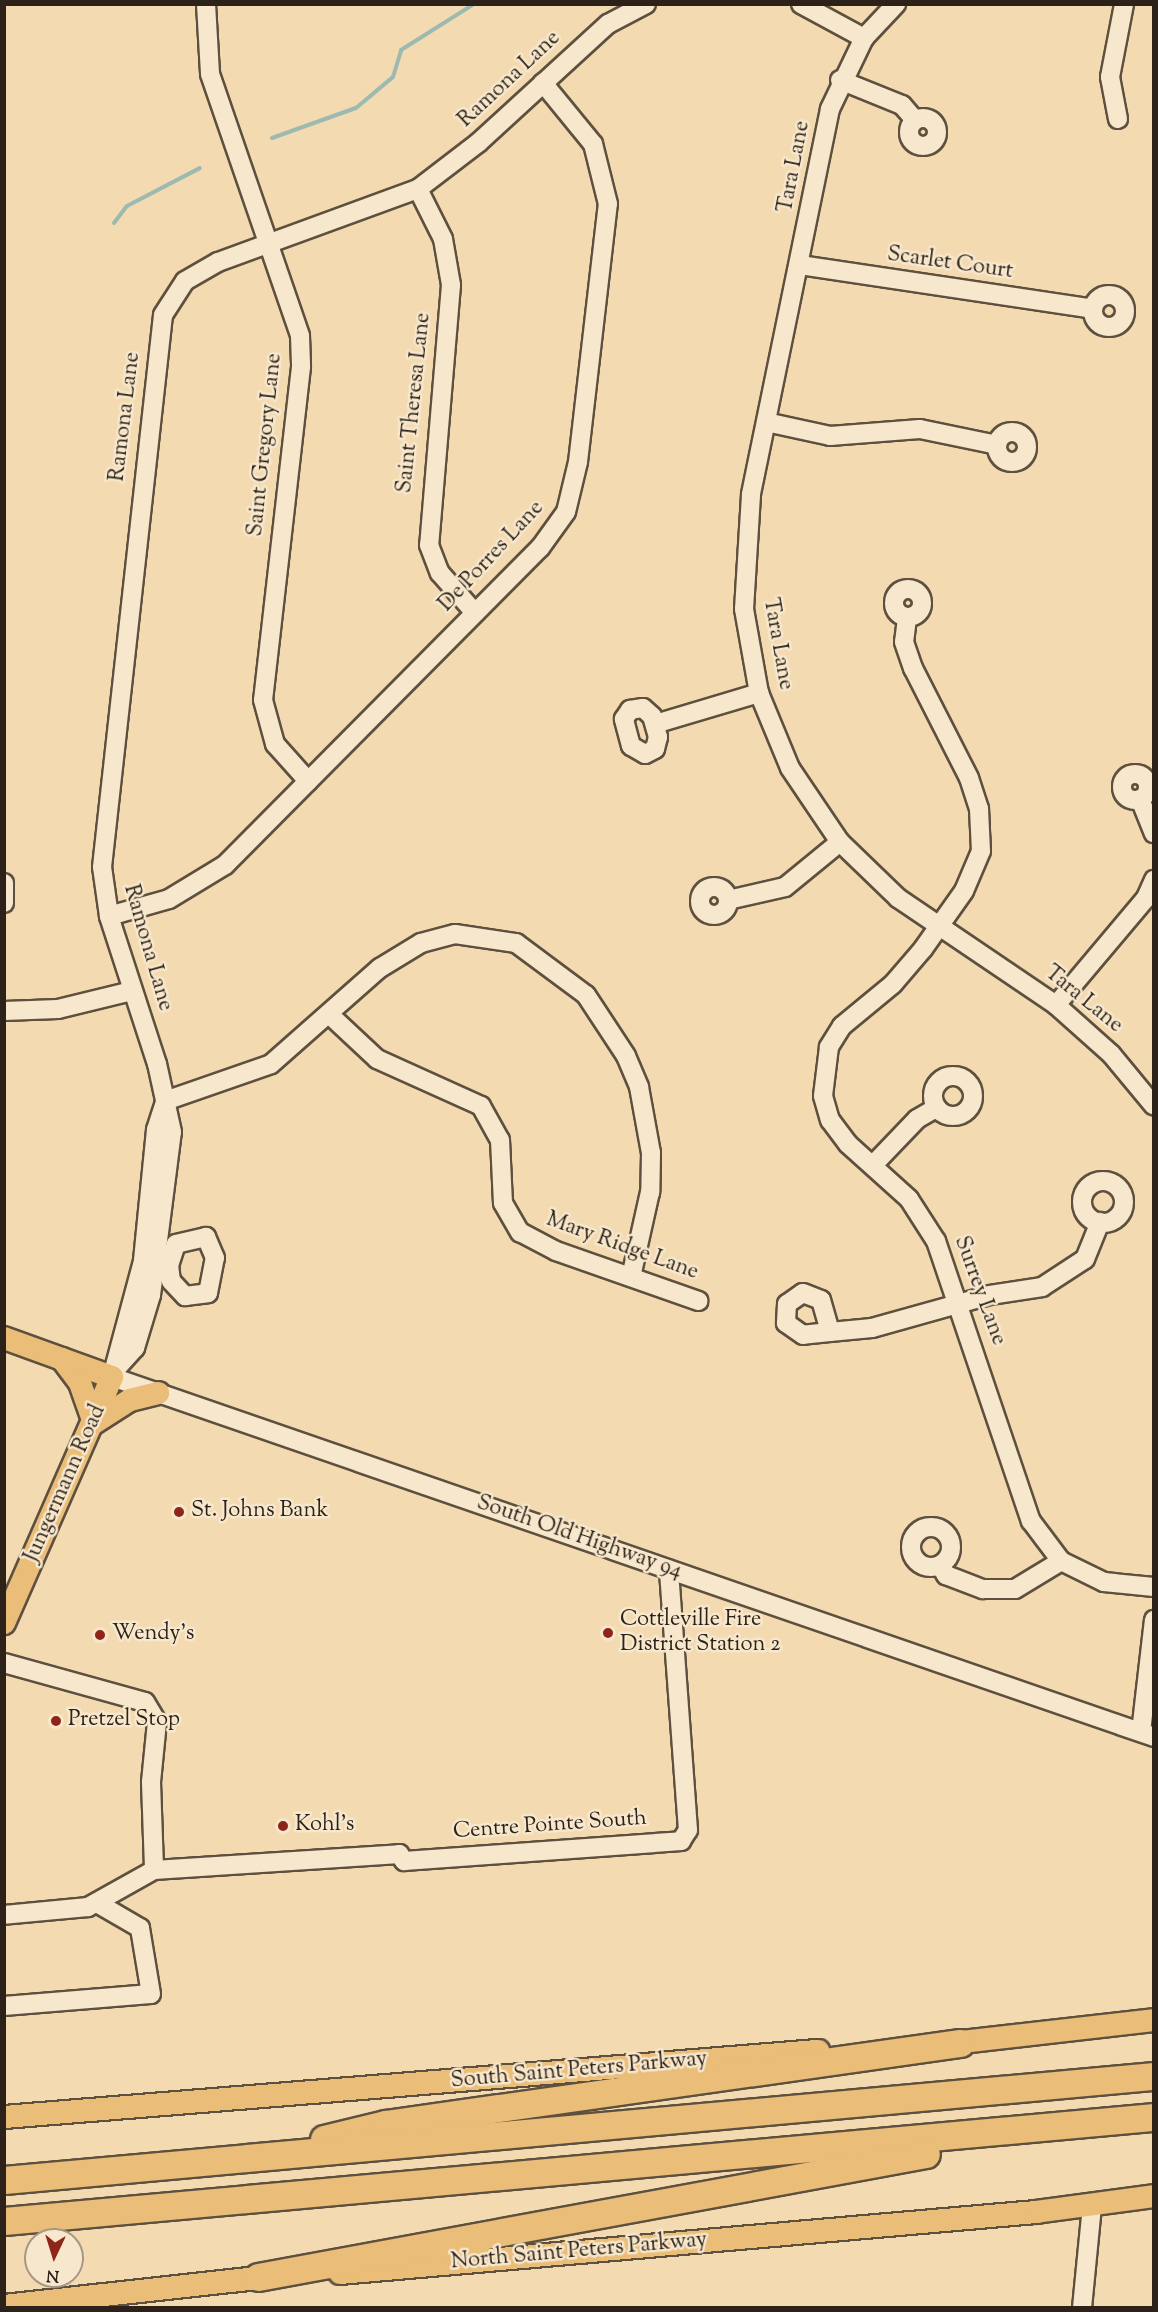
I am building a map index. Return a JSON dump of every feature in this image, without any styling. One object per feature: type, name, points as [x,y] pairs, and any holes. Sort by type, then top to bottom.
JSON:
[{"type":"highway","points":[[247,2159],[385,2124],[960,2043]]},
{"type":"highway","points":[[4,2180],[1154,2076]]},
{"type":"highway","points":[[4,2221],[1002,2134],[1154,2117]]},
{"type":"highway","points":[[258,2277],[875,2167],[1002,2134]]},
{"type":"main road","name":"South Old Highway 94","points":[[4,1338],[62,1359],[114,1374]]},
{"type":"main road","points":[[62,1359],[80,1383],[93,1423],[130,1400],[158,1394]]},
{"type":"main road","name":"Jungermann Road","points":[[4,1623],[114,1374]]},
{"type":"main road","name":"South Saint Peters Parkway","points":[[4,2117],[960,2043],[1154,2020]]},
{"type":"main road","name":"North Saint Peters Parkway","points":[[4,2306],[138,2299],[258,2277],[1092,2206],[1154,2196]]},
{"type":"street","name":"Saint Gregory Lane","points":[[206,4],[210,74],[300,336],[301,367],[263,700],[275,744],[308,781]]},
{"type":"street","name":"Ramona Lane","points":[[114,1374],[156,1263],[165,1101],[109,916],[102,848],[163,315],[185,281],[218,262],[271,247],[418,189],[543,83],[608,24],[646,4]]},
{"type":"street","points":[[801,4],[864,38],[896,4]]},
{"type":"street","points":[[1118,119],[1110,77],[1124,4]]},
{"type":"street","name":"Tara Lane","points":[[864,38],[840,80],[766,422],[743,580],[759,693],[790,768],[840,842],[898,898],[1056,1005],[1112,1054],[1154,1106]]},
{"type":"street","points":[[840,80],[902,105],[915,120]]},
{"type":"street","name":"De Porres Lane","points":[[109,916],[199,884],[308,781],[476,613],[560,524],[572,497],[581,439],[608,231],[607,195],[593,144],[543,83]]},
{"type":"street","name":"Saint Theresa Lane","points":[[418,189],[443,239],[451,285],[429,545],[441,573],[476,613]]},
{"type":"street","name":"Scarlet Court","points":[[800,265],[1093,309]]},
{"type":"street","points":[[766,422],[830,436],[920,429],[997,445]]},
{"type":"street","name":"Surrey Lane","points":[[907,618],[904,642],[926,701],[960,756],[982,836],[976,867],[940,926],[893,984],[842,1026],[829,1047],[822,1073],[830,1120],[909,1199],[936,1241],[960,1302],[1031,1521],[1061,1561]]},
{"type":"street","points":[[655,724],[759,693]]},
{"type":"street","points":[[1140,799],[1154,833]]},
{"type":"street","points":[[728,900],[785,886],[840,842]]},
{"type":"street","points":[[1056,1005],[1146,898],[1154,880]]},
{"type":"street","points":[[4,883],[4,903]]},
{"type":"street","points":[[165,1101],[271,1064],[331,1016],[400,955],[455,934],[516,943],[561,971],[606,1021],[643,1101],[650,1192],[632,1277]]},
{"type":"street","points":[[4,1011],[58,1009],[132,991]]},
{"type":"street","name":"Mary Ridge Lane","points":[[331,1016],[377,1059],[481,1106],[500,1140],[503,1203],[520,1232],[535,1243],[699,1301]]},
{"type":"street","points":[[874,1164],[917,1119],[936,1108]]},
{"type":"street","points":[[830,1332],[872,1328],[960,1302],[1042,1287],[1066,1275],[1085,1259],[1100,1222]]},
{"type":"street","name":"South Old Highway 94","points":[[114,1374],[158,1394],[1147,1735]]},
{"type":"street","points":[[940,1565],[946,1575],[983,1589],[1015,1589],[1061,1561],[1104,1582],[1154,1587]]},
{"type":"street","name":"Centre Pointe South","points":[[4,1915],[97,1903],[154,1870],[399,1854],[404,1862],[681,1841],[688,1830],[669,1570]]},
{"type":"street","points":[[1147,1735],[1154,1620]]},
{"type":"street","points":[[4,1663],[145,1702],[157,1722],[151,1782],[154,1870]]},
{"type":"street","points":[[4,2006],[152,1994],[140,1928],[97,1903]]},
{"type":"street","points":[[1083,2307],[1092,2206]]},
{"type":"waterway","points":[[272,138],[356,108],[393,77],[401,50],[474,4]]},
{"type":"waterway","points":[[114,223],[127,206],[200,168]]},
{"type":"place","name":"St. Johns Bank","points":[[179,1512]]},
{"type":"place","name":"Cottleville Fire District Station 2","points":[[608,1633]]},
{"type":"place","name":"Wendy's","points":[[100,1635]]},
{"type":"place","name":"Pretzel Stop","points":[[56,1721]]},
{"type":"place","name":"Kohl's","points":[[283,1826]]}]
